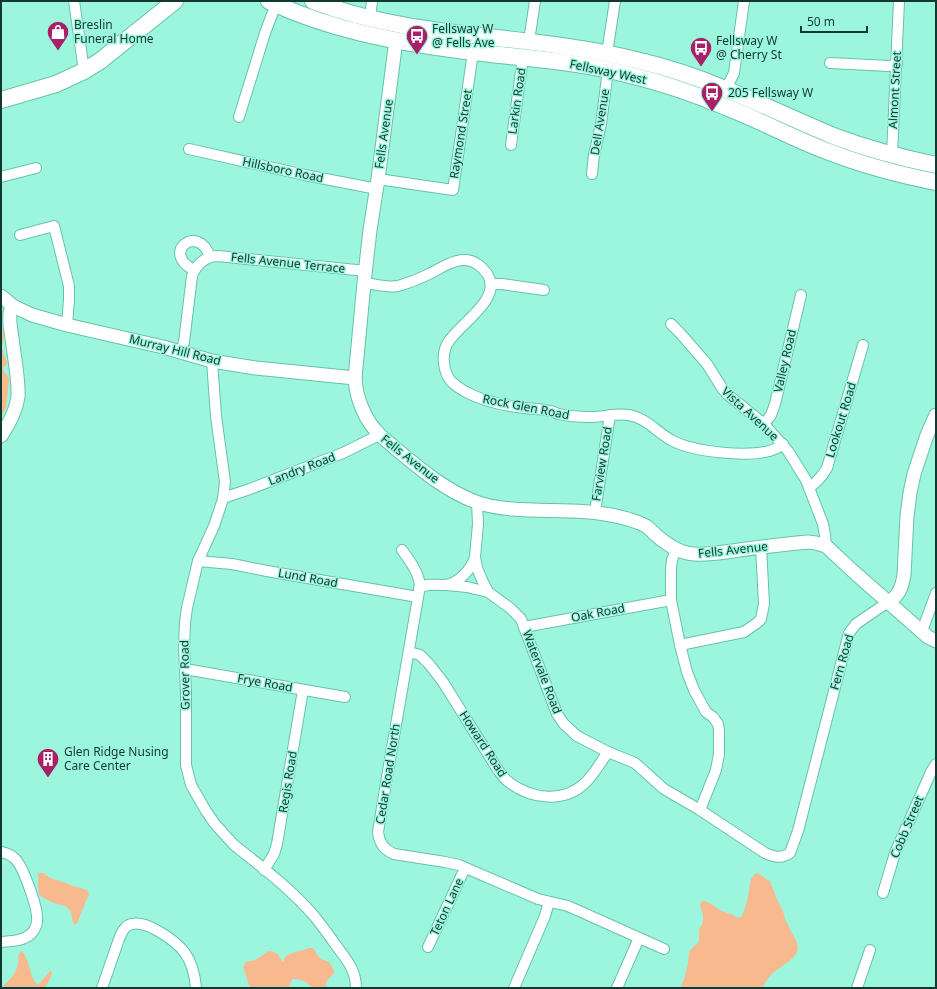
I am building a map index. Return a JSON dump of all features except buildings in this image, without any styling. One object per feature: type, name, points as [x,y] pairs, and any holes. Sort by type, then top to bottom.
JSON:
[{"type":"main road","points":[[1,100],[56,84],[100,61],[175,1]]},
{"type":"main road","name":"Fellsway West","points":[[313,1],[370,18],[429,30],[568,46],[607,52],[638,60],[673,70],[726,89],[831,135],[863,147],[936,165]]},
{"type":"main road","name":"Fellsway West","points":[[273,3],[327,23],[396,40],[433,47],[586,65],[653,81],[694,94],[801,140],[852,160],[880,169],[936,182]]},
{"type":"street","points":[[74,1],[84,70]]},
{"type":"street","points":[[370,18],[372,1]]},
{"type":"street","points":[[529,41],[535,1]]},
{"type":"street","points":[[607,52],[616,1]]},
{"type":"street","points":[[726,89],[734,73],[744,1]]},
{"type":"street","name":"Almont Street","points":[[892,155],[899,1]]},
{"type":"street","points":[[239,117],[273,3]]},
{"type":"street","name":"Fells Avenue","points":[[396,40],[378,184],[370,230],[355,378],[361,405],[368,419],[379,435],[432,477],[464,497],[477,502],[500,507],[526,510],[595,512],[620,517],[640,523],[667,544],[684,553],[702,554],[808,542],[826,546]]},
{"type":"street","name":"Raymond Street","points":[[378,184],[452,190],[473,52]]},
{"type":"street","name":"Larkin Road","points":[[511,145],[523,57]]},
{"type":"street","points":[[830,63],[889,66],[897,64]]},
{"type":"street","name":"Dell Avenue","points":[[592,174],[594,155],[601,124],[608,70]]},
{"type":"street","name":"Hillsboro Road","points":[[189,150],[305,175],[378,184]]},
{"type":"street","points":[[1,177],[36,168]]},
{"type":"street","points":[[20,235],[54,226],[69,286],[67,324]]},
{"type":"street","points":[[181,351],[184,342],[194,270],[204,259],[210,257],[208,250],[200,243],[192,241],[185,244],[181,250],[180,257],[184,263],[194,270]]},
{"type":"street","name":"Fells Avenue Terrace","points":[[210,257],[218,256],[365,277]]},
{"type":"street","points":[[365,277],[387,286],[397,286],[418,279],[452,262],[465,260],[474,262],[480,266],[486,272],[491,284],[502,284],[544,290]]},
{"type":"street","name":"Rock Glen Road","points":[[491,284],[489,294],[484,303],[446,345],[444,367],[447,375],[458,387],[485,400],[500,404],[550,411],[574,417],[624,415],[641,419],[670,440],[690,448],[714,452],[748,453],[767,452],[783,444]]},
{"type":"street","name":"Valley Road","points":[[764,424],[771,415],[775,404],[800,295]]},
{"type":"street","name":"Murray Hill Road","points":[[1,296],[13,306],[32,315],[181,351],[212,361],[256,368],[355,378]]},
{"type":"street","points":[[1,436],[12,419],[18,395],[18,382],[10,326],[10,311],[13,306]]},
{"type":"street","name":"Vista Avenue","points":[[671,324],[707,364],[727,394],[764,424],[788,451],[806,480],[823,524],[826,546]]},
{"type":"street","name":"Lookout Road","points":[[809,488],[824,475],[827,468],[864,345]]},
{"type":"street","name":"Grover Road","points":[[212,361],[216,416],[225,482],[223,498],[214,526],[198,561],[187,608],[184,635],[186,765],[191,785],[210,818],[234,845],[293,894],[314,916],[352,968],[356,988]]},
{"type":"street","name":"Farview Road","points":[[595,512],[610,415]]},
{"type":"street","name":"Fern Road","points":[[783,857],[790,853],[798,831],[849,633],[856,624],[897,596],[902,585],[910,493],[914,474],[927,435],[936,415]]},
{"type":"street","name":"Landry Road","points":[[223,498],[343,453],[379,435]]},
{"type":"street","name":"Watervale Road","points":[[477,502],[477,539],[475,557],[477,568],[488,592]]},
{"type":"street","points":[[826,546],[928,637],[936,641]]},
{"type":"street","points":[[680,644],[744,632],[757,624],[761,619],[764,604],[761,547]]},
{"type":"street","name":"Cedar Road North","points":[[402,550],[416,573],[420,584],[378,832],[379,839],[384,848],[392,853],[445,862],[465,868],[538,899],[568,906],[664,949]]},
{"type":"street","points":[[676,550],[671,568],[671,600],[680,644],[687,672],[694,690],[706,712],[713,717],[718,724],[719,730],[719,754],[716,770],[700,810]]},
{"type":"street","name":"Lund Road","points":[[198,561],[232,564],[274,572],[419,593],[424,586],[431,584],[445,585],[454,582],[463,575],[473,563],[475,557]]},
{"type":"street","name":"Watervale Road","points":[[445,585],[467,587],[488,592],[505,604],[521,619],[555,708],[560,719],[568,729],[583,740],[635,764],[664,789],[700,810],[765,853],[775,857],[783,857]]},
{"type":"street","points":[[922,631],[936,593]]},
{"type":"street","name":"Oak Road","points":[[524,627],[671,600]]},
{"type":"street","name":"Howard Road","points":[[409,652],[420,655],[429,664],[443,682],[498,770],[504,778],[518,789],[527,793],[553,797],[569,793],[578,788],[587,780],[608,752]]},
{"type":"street","name":"Frye Road","points":[[185,669],[345,697]]},
{"type":"street","name":"Regis Road","points":[[264,870],[274,854],[278,844],[303,690]]},
{"type":"street","name":"Cobb Street","points":[[883,893],[895,853],[936,764]]},
{"type":"street","points":[[1,852],[14,858],[19,864],[34,899],[37,916],[36,927],[32,933],[15,941],[1,942]]},
{"type":"street","name":"Teton Lane","points":[[428,947],[465,868]]},
{"type":"street","points":[[514,988],[545,916],[549,902]]},
{"type":"street","points":[[102,988],[123,931],[128,926],[136,924],[150,927],[170,938],[181,948],[186,954],[191,965],[196,988]]},
{"type":"street","points":[[617,988],[639,938]]},
{"type":"street","points":[[857,988],[870,950]]},
{"type":"shaded area","points":[[1,323],[4,336],[2,347],[7,361],[7,364],[3,368],[9,380],[6,407],[1,417]]},
{"type":"shaded area","points":[[38,873],[43,873],[50,878],[87,890],[89,894],[76,925],[73,923],[71,911],[65,906],[54,903],[40,896],[38,889]]},
{"type":"shaded area","points":[[756,873],[770,881],[785,919],[797,943],[797,953],[768,978],[762,988],[683,988],[681,986],[688,964],[689,952],[699,941],[699,929],[703,923],[703,915],[700,905],[702,901],[708,902],[719,910],[738,918],[742,916],[747,902],[751,879]]},
{"type":"shaded area","points":[[313,948],[321,959],[329,962],[334,970],[334,974],[329,978],[326,988],[313,988],[303,981],[292,979],[290,988],[250,988],[243,967],[246,962],[255,960],[268,951],[277,953],[284,962],[284,958],[287,955]]},
{"type":"shaded area","points":[[21,951],[26,958],[33,977],[38,985],[51,970],[52,975],[45,988],[1,988],[16,971]]},
{"type":"place","name":"Breslin Funeral Home","points":[[58,52]]},
{"type":"place","name":"Fellsway W @ Fells Ave","points":[[417,56]]},
{"type":"place","name":"Fellsway W @ Cherry St","points":[[701,68]]},
{"type":"place","name":"205 Fellsway W","points":[[712,112]]},
{"type":"place","name":"Glen Ridge Nusing Care Center","points":[[48,778]]}]
